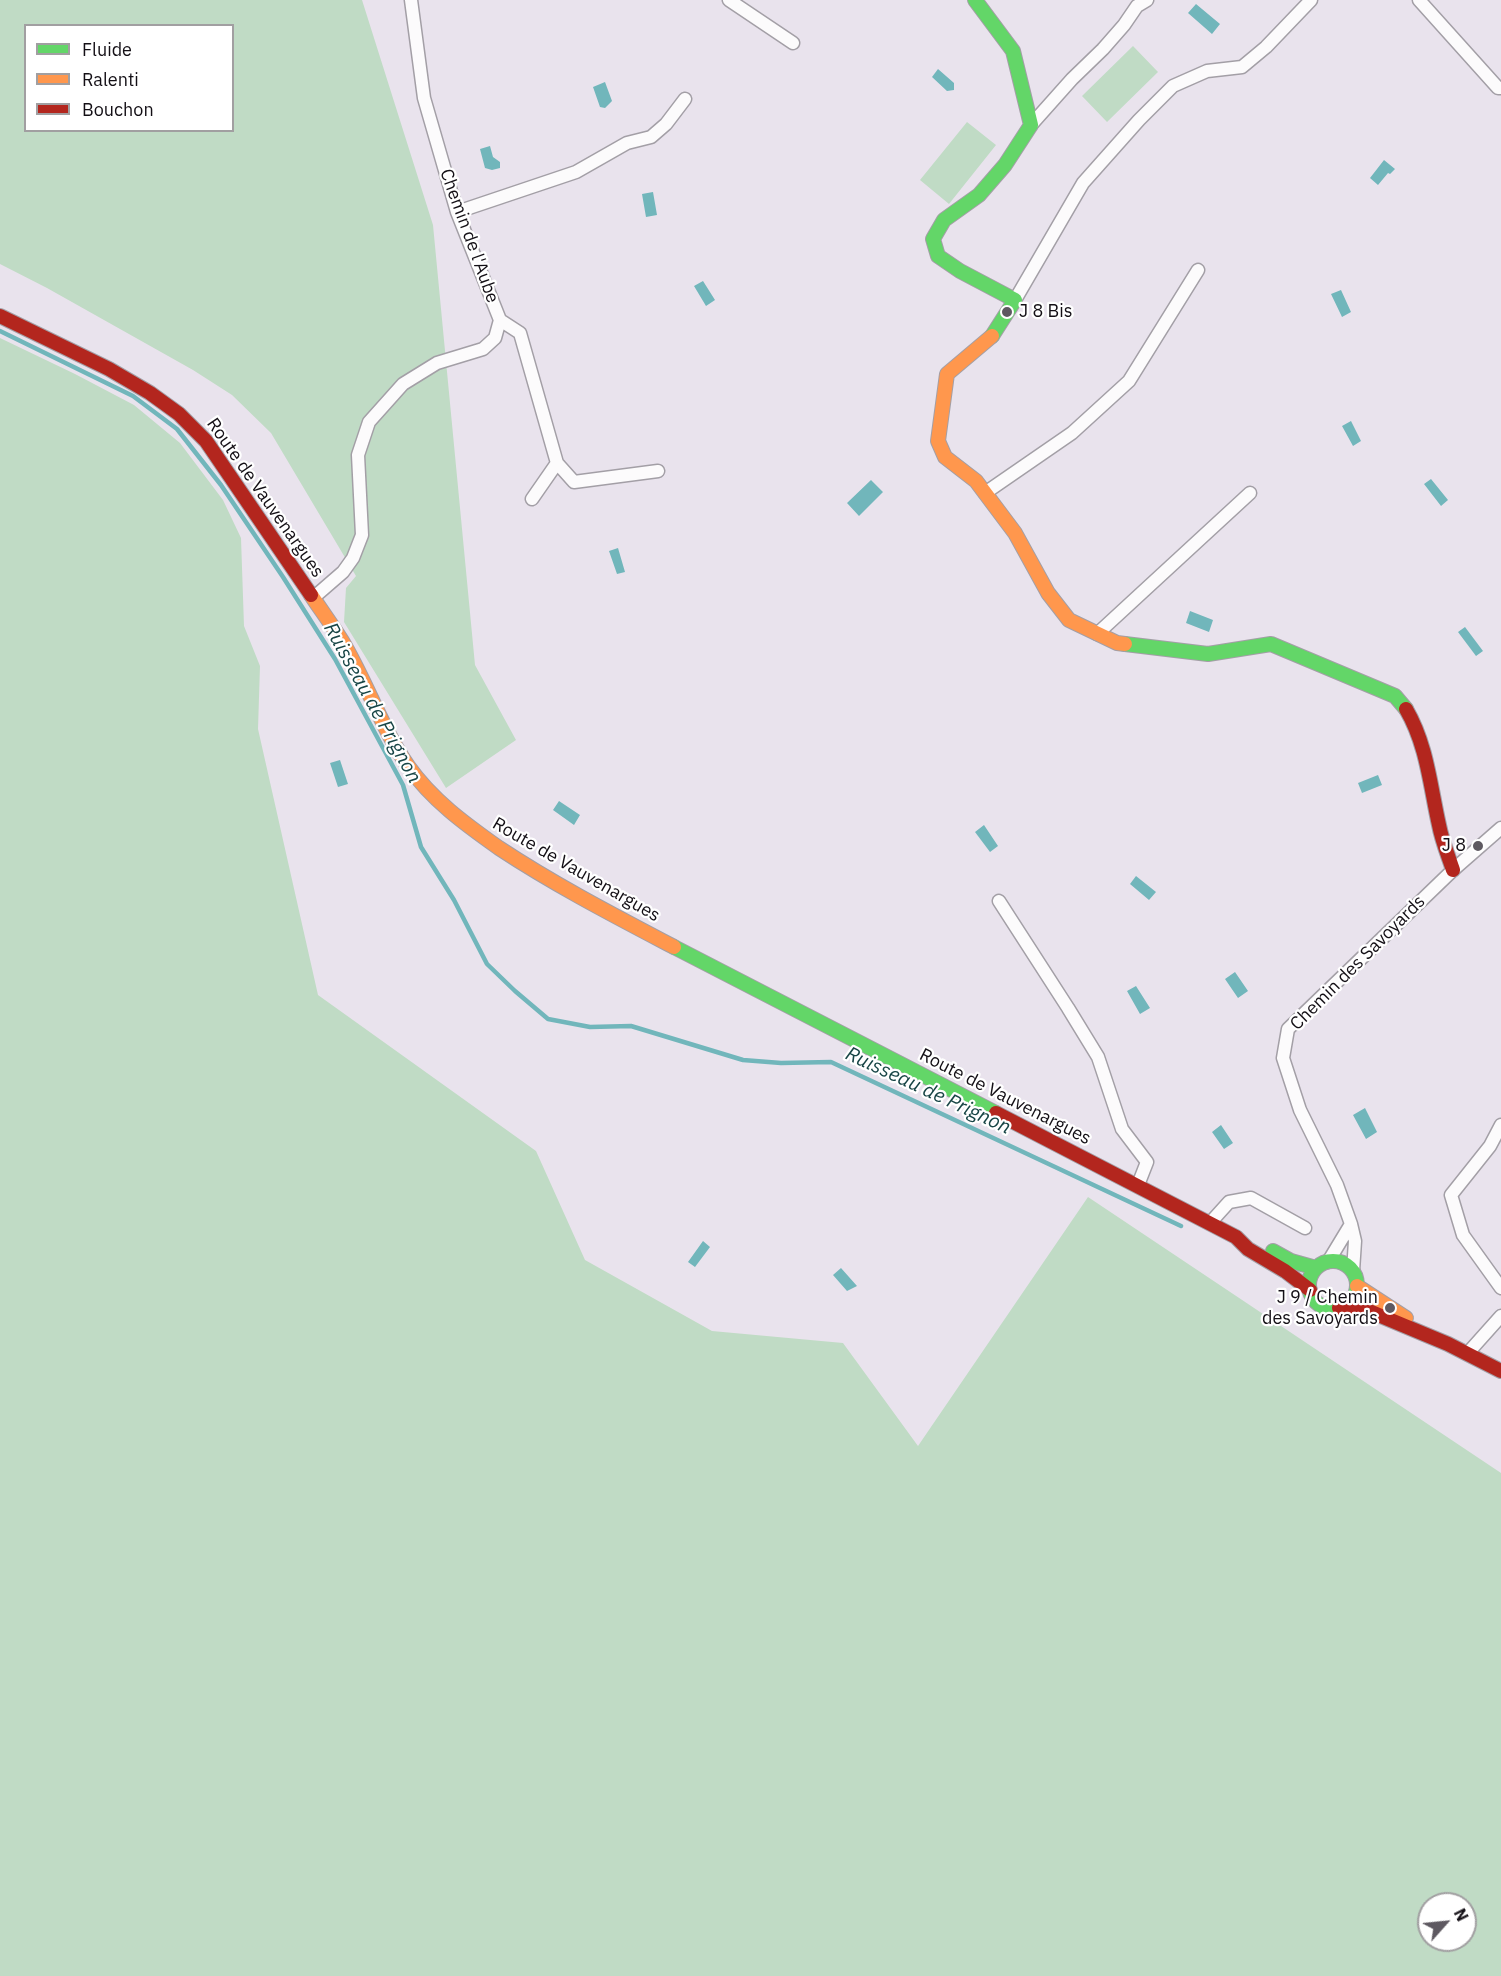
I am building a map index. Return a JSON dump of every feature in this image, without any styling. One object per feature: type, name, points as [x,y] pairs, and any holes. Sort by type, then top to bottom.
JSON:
[{"type":"main road","points":[[975,0],[1013,51],[1030,125],[1005,165],[978,195],[944,220],[933,238],[938,256],[960,271],[1015,300],[991,338],[947,375],[938,441],[945,457],[976,481],[1015,533],[1048,593],[1069,620],[1116,644],[1208,654],[1271,644],[1395,696],[1408,710],[1424,746],[1438,824],[1453,870]]},
{"type":"main road","name":"Route de Vauvenargues","points":[[0,316],[129,380],[187,420],[206,441],[342,641],[390,736],[409,767],[432,794],[490,843],[607,912],[1210,1222],[1236,1237],[1248,1249],[1286,1271],[1310,1290]]},
{"type":"main road","name":"Route de Vauvenargues","points":[[1236,1237],[1253,1241],[1291,1261],[1322,1265]]},
{"type":"main road","points":[[1339,1308],[1352,1300],[1357,1286],[1353,1271],[1342,1263],[1322,1265],[1312,1275],[1310,1290],[1318,1303],[1324,1307],[1369,1311],[1448,1344]]},
{"type":"main road","points":[[1357,1286],[1448,1344],[1501,1371]]},
{"type":"street","name":"Chemin de l'Aube","points":[[313,598],[354,558],[362,535],[358,455],[369,422],[404,384],[437,363],[483,349],[495,338],[500,320],[457,212],[424,98],[411,0]]},
{"type":"street","points":[[729,0],[793,43]]},
{"type":"street","points":[[1030,125],[1110,41],[1137,6],[1147,0]]},
{"type":"street","points":[[1015,300],[1083,183],[1139,120],[1173,86],[1207,71],[1242,67],[1266,47],[1311,0]]},
{"type":"street","points":[[1419,0],[1500,88]]},
{"type":"street","points":[[457,212],[576,172],[627,142],[651,137],[666,124],[685,99]]},
{"type":"street","points":[[985,493],[1072,433],[1129,381],[1198,270]]},
{"type":"street","points":[[500,320],[520,333],[557,463],[574,482],[658,471]]},
{"type":"street","points":[[532,499],[557,463]]},
{"type":"street","points":[[1096,634],[1250,493]]},
{"type":"street","name":"Chemin des Savoyards","points":[[1353,1271],[1355,1241],[1351,1224],[1337,1185],[1300,1110],[1283,1058],[1288,1029],[1453,870],[1501,828]]},
{"type":"street","points":[[999,901],[1098,1057],[1122,1130],[1147,1162],[1138,1185]]},
{"type":"street","points":[[1501,1125],[1490,1146],[1451,1195],[1463,1235],[1501,1288]]},
{"type":"street","points":[[1210,1222],[1229,1202],[1251,1198],[1305,1228]]},
{"type":"street","points":[[1322,1265],[1351,1224]]},
{"type":"street","points":[[1467,1354],[1499,1325]]},
{"type":"green space","points":[[0,0],[362,0],[433,225],[475,665],[516,740],[446,788],[344,622],[346,588],[356,576],[271,433],[232,395],[193,370],[0,264]]},
{"type":"green space","points":[[1133,46],[1158,72],[1107,122],[1082,96]]},
{"type":"green space","points":[[967,122],[996,145],[949,204],[920,180]]},
{"type":"green space","points":[[0,338],[134,405],[180,443],[223,500],[241,538],[244,626],[260,666],[258,729],[318,995],[536,1151],[585,1260],[712,1331],[843,1343],[918,1446],[1088,1197],[1501,1473],[1501,1976],[0,1976]]},
{"type":"water","points":[[1196,4],[1220,24],[1212,34],[1188,13]]},
{"type":"water","points":[[938,69],[954,83],[954,90],[947,91],[932,77]]},
{"type":"water","points":[[605,82],[612,101],[605,108],[600,107],[593,87]]},
{"type":"water","points":[[490,146],[493,157],[500,162],[500,168],[492,170],[485,168],[480,149]]},
{"type":"water","points":[[1384,160],[1395,169],[1390,174],[1388,173],[1378,185],[1370,178]]},
{"type":"water","points":[[653,192],[657,215],[646,217],[642,194]]},
{"type":"water","points":[[703,281],[715,300],[706,306],[694,286]]},
{"type":"water","points":[[1341,290],[1351,312],[1342,317],[1331,294]]},
{"type":"water","points":[[1351,421],[1361,441],[1353,446],[1342,426]]},
{"type":"water","points":[[1431,479],[1448,500],[1441,506],[1424,484]]},
{"type":"water","points":[[871,480],[883,492],[859,516],[847,503]]},
{"type":"water","points":[[618,548],[625,572],[617,574],[609,551]]},
{"type":"water","points":[[1190,611],[1213,620],[1209,632],[1186,623]]},
{"type":"water","points":[[1465,627],[1483,651],[1476,656],[1458,632]]},
{"type":"water","points":[[340,760],[348,784],[338,787],[330,763]]},
{"type":"water","points":[[1378,775],[1382,785],[1362,793],[1358,783]]},
{"type":"water","points":[[559,801],[580,815],[574,825],[553,810]]},
{"type":"water","points":[[984,825],[998,846],[990,852],[975,832]]},
{"type":"water","points":[[1136,876],[1156,892],[1149,900],[1130,884]]},
{"type":"water","points":[[1235,972],[1248,991],[1238,998],[1225,979]]},
{"type":"water","points":[[1136,986],[1150,1008],[1140,1014],[1127,991]]},
{"type":"water","points":[[1365,1108],[1377,1132],[1366,1139],[1353,1115]]},
{"type":"water","points":[[1221,1125],[1233,1143],[1224,1149],[1212,1132]]},
{"type":"water","points":[[703,1241],[710,1247],[695,1267],[688,1262]]},
{"type":"water","points":[[841,1268],[857,1286],[847,1291],[833,1275]]},
{"type":"waterway","name":"Ruisseau de Prignon","points":[[0,331],[133,396],[177,429],[221,485],[335,659],[403,785],[421,847],[454,900],[487,964],[548,1019],[590,1027],[631,1026],[743,1060],[781,1063],[831,1062],[1181,1226]]},
{"type":"traffic: fast","points":[[975,0],[1013,51],[1031,125],[1005,165],[979,195],[944,220],[933,239],[938,256],[960,271],[1015,300],[992,336]]},
{"type":"traffic: fast","points":[[1125,644],[1208,654],[1271,644],[1395,696],[1406,709]]},
{"type":"traffic: fast","points":[[674,947],[996,1113]]},
{"type":"traffic: fast","points":[[1273,1251],[1291,1261],[1316,1268]]},
{"type":"traffic: fast","points":[[1333,1261],[1350,1268],[1357,1285],[1350,1302],[1333,1309],[1316,1302],[1309,1285],[1316,1268],[1333,1261]]},
{"type":"traffic: slow","points":[[992,336],[947,374],[938,441],[945,457],[976,481],[1015,533],[1048,593],[1069,620],[1117,643],[1125,644]]},
{"type":"traffic: slow","points":[[311,595],[351,656],[398,751],[417,778],[438,801],[520,862],[585,900],[674,947]]},
{"type":"traffic: slow","points":[[1357,1286],[1406,1318]]},
{"type":"traffic: jam","points":[[0,316],[109,369],[150,393],[179,414],[206,441],[311,595]]},
{"type":"traffic: jam","points":[[1406,709],[1419,737],[1440,831],[1453,870]]},
{"type":"traffic: jam","points":[[996,1113],[1236,1237],[1248,1249],[1285,1271],[1310,1290]]},
{"type":"traffic: jam","points":[[1339,1308],[1369,1311],[1448,1344],[1501,1371]]},
{"type":"place","name":"J 8 Bis","points":[[1007,312]]},
{"type":"place","name":"J 8","points":[[1478,846]]},
{"type":"place","name":"J 9 / Chemin des Savoyards","points":[[1390,1308]]}]
